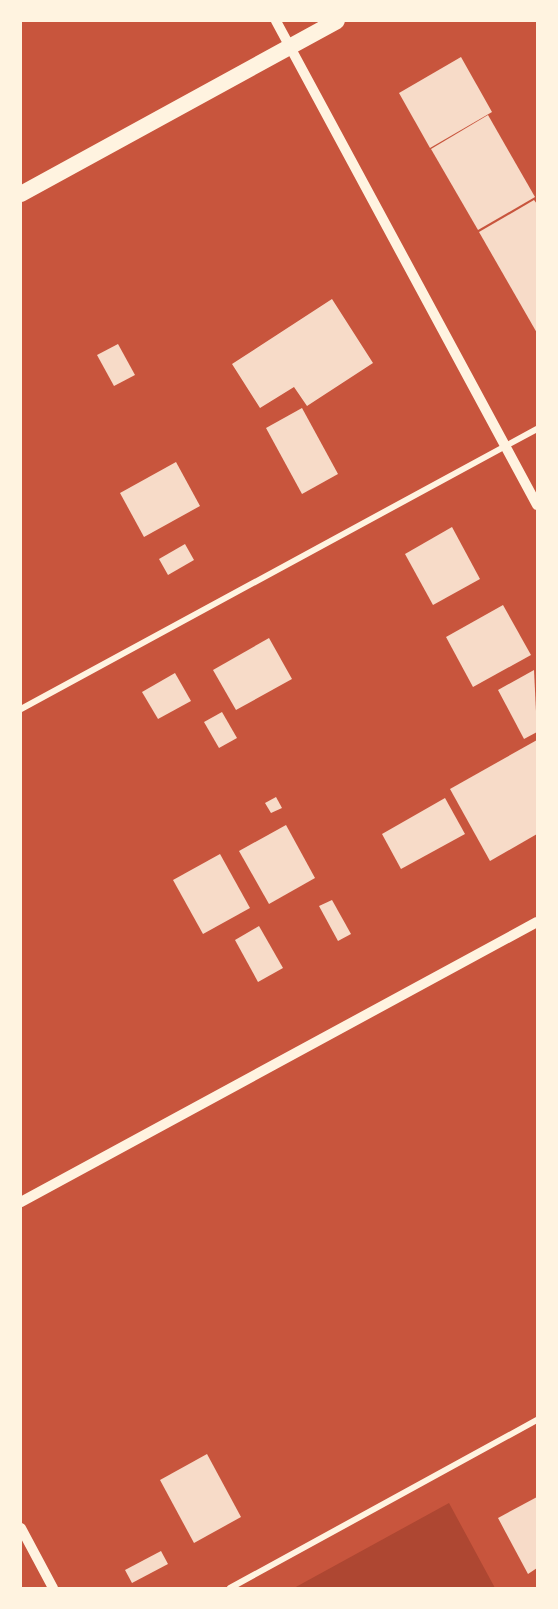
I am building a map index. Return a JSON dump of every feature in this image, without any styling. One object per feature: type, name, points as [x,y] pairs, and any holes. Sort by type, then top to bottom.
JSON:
[{"type":"highway","points":[[21,194],[337,21]]},
{"type":"street","points":[[276,21],[537,505]]},
{"type":"street","points":[[21,709],[537,429]]},
{"type":"street","points":[[21,1202],[537,922]]},
{"type":"street","points":[[230,1588],[537,1420]]},
{"type":"street","points":[[21,1528],[53,1588]]},
{"type":"shaded area","points":[[449,1503],[495,1588],[294,1588]]},
{"type":"building","points":[[461,57],[492,112],[430,148],[399,93]]},
{"type":"building","points":[[488,115],[535,197],[478,230],[431,149]]},
{"type":"building","points":[[534,200],[537,204],[537,333],[479,232]]},
{"type":"building","points":[[332,299],[373,363],[307,406],[294,387],[260,408],[232,364]]},
{"type":"building","points":[[118,344],[135,375],[114,386],[97,355]]},
{"type":"building","points":[[302,408],[338,474],[302,494],[266,428]]},
{"type":"building","points":[[176,462],[200,506],[144,537],[120,493]]},
{"type":"building","points":[[452,527],[480,579],[433,605],[405,554]]},
{"type":"building","points":[[185,544],[194,560],[168,575],[159,559]]},
{"type":"building","points":[[503,605],[531,655],[473,687],[446,637]]},
{"type":"building","points":[[269,638],[292,679],[236,710],[213,670]]},
{"type":"building","points":[[534,670],[537,732],[524,739],[498,690]]},
{"type":"building","points":[[175,673],[191,701],[158,719],[142,692]]},
{"type":"building","points":[[222,712],[237,738],[219,748],[204,722]]},
{"type":"building","points":[[537,740],[537,834],[490,861],[450,789]]},
{"type":"building","points":[[276,797],[282,808],[271,813],[265,803]]},
{"type":"building","points":[[445,798],[465,834],[401,869],[382,834]]},
{"type":"building","points":[[286,825],[315,878],[269,904],[239,851]]},
{"type":"building","points":[[220,854],[250,908],[203,934],[173,880]]},
{"type":"building","points":[[332,900],[351,934],[338,941],[319,906]]},
{"type":"building","points":[[259,926],[283,968],[258,982],[235,940]]},
{"type":"building","points":[[207,1454],[241,1517],[194,1543],[160,1480]]},
{"type":"building","points":[[537,1497],[537,1568],[528,1574],[498,1518]]},
{"type":"building","points":[[161,1551],[168,1564],[132,1583],[125,1570]]}]
